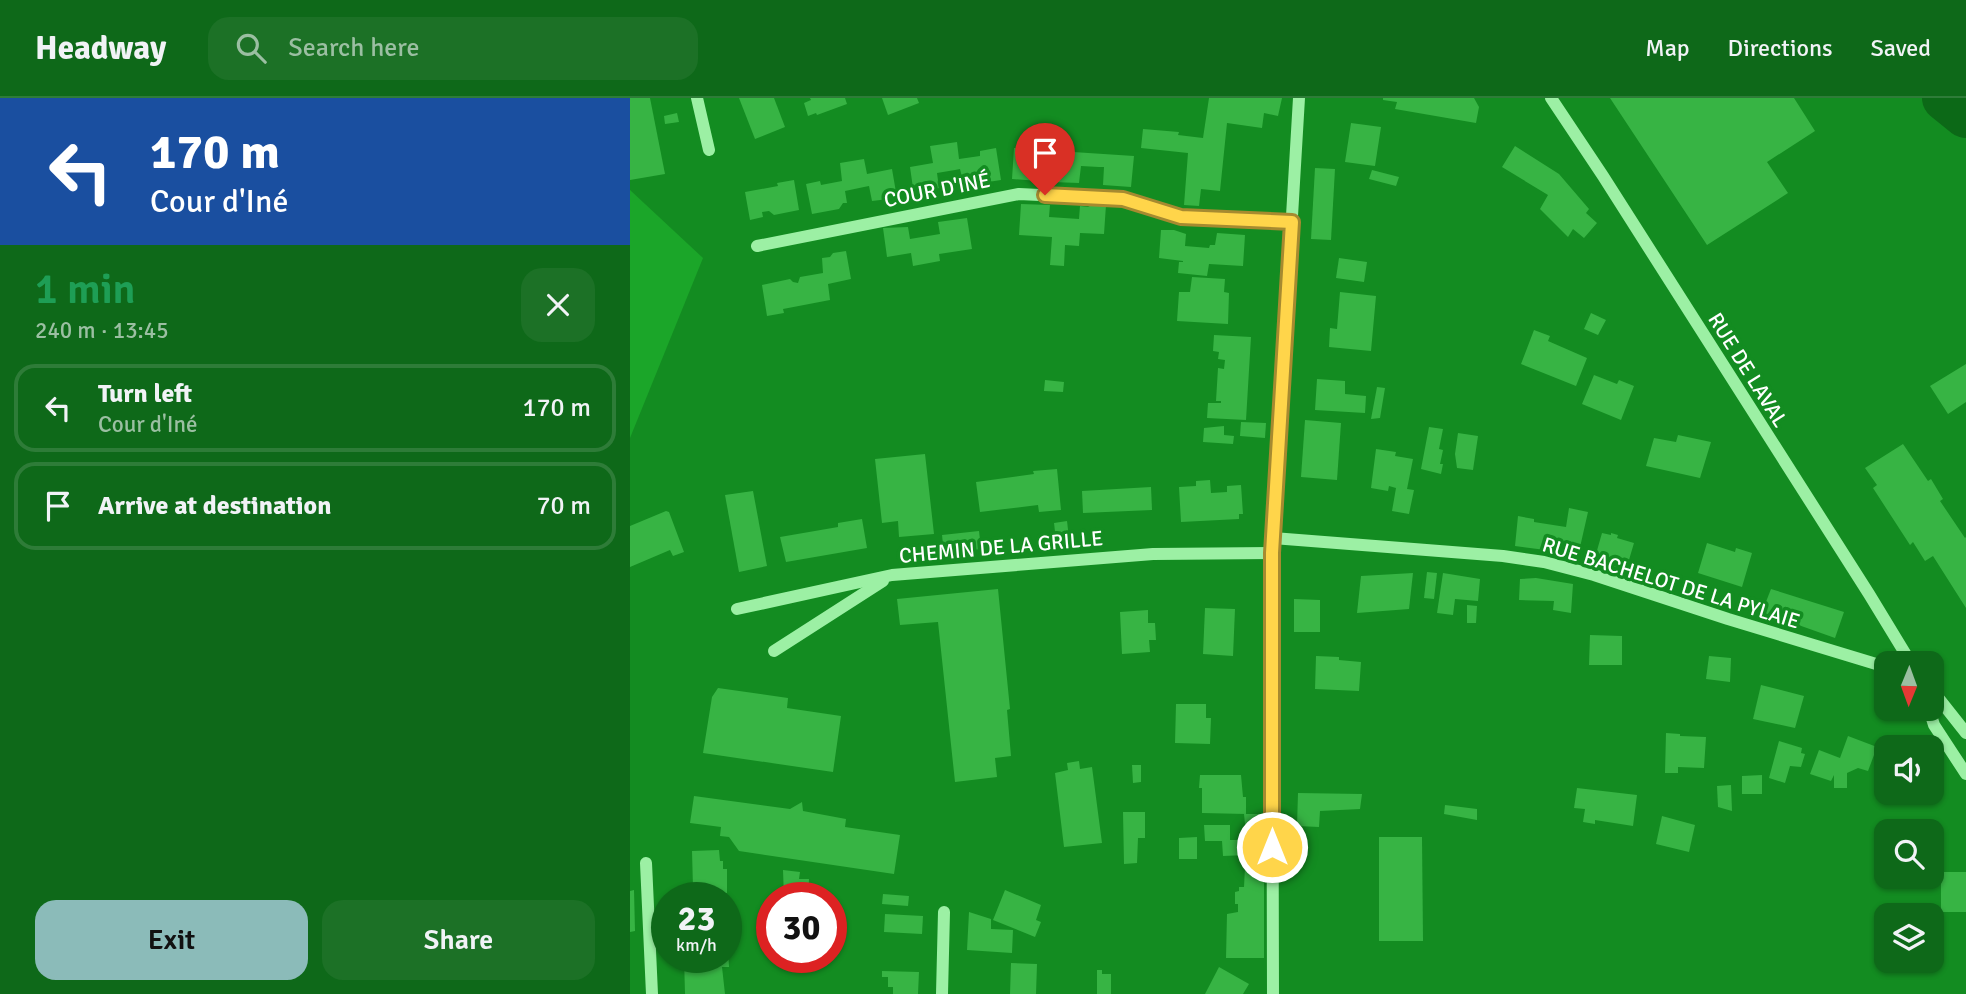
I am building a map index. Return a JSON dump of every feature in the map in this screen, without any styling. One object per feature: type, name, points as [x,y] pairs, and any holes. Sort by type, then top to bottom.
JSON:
[{"type":"street","points":[[697,98],[709,150]]},
{"type":"street","points":[[1273,994],[1272,553],[1299,98]]},
{"type":"street","name":"RUE DE LAVAL","points":[[1551,98],[1904,651]]},
{"type":"street","name":"COUR D'INÉ","points":[[757,246],[1019,194],[1123,199],[1181,217],[1292,222]]},
{"type":"street","name":"RUE BACHELOT DE LA PYLAIE","points":[[1273,538],[1503,556],[1544,562],[1594,575],[1728,620],[1874,663]]},
{"type":"street","name":"CHEMIN DE LA GRILLE","points":[[737,609],[892,575],[1153,554],[1272,553]]},
{"type":"street","points":[[774,651],[892,575]]},
{"type":"street","points":[[1944,705],[1966,733]]},
{"type":"street","points":[[1933,721],[1966,774]]},
{"type":"street","points":[[646,863],[652,994]]},
{"type":"street","points":[[942,994],[944,912]]},
{"type":"green space","points":[[630,190],[703,258],[630,438]]},
{"type":"building","points":[[630,98],[650,98],[665,174],[630,180]]},
{"type":"building","points":[[739,98],[774,98],[785,127],[755,139]]},
{"type":"building","points":[[810,98],[845,98],[847,104],[808,116],[804,103],[811,100]]},
{"type":"building","points":[[882,98],[917,98],[919,103],[888,115]]},
{"type":"building","points":[[1209,98],[1282,98],[1278,116],[1264,113],[1262,128],[1227,123],[1220,191],[1201,189],[1199,206],[1184,205],[1188,153],[1141,148],[1143,129],[1179,132],[1178,135],[1203,138]]},
{"type":"building","points":[[1383,98],[1474,98],[1479,107],[1476,123],[1395,109],[1397,102]]},
{"type":"building","points":[[1610,98],[1794,98],[1815,131],[1767,162],[1788,193],[1707,245]]},
{"type":"building","points":[[677,113],[679,122],[665,124],[664,116]]},
{"type":"building","points":[[1351,123],[1381,127],[1375,166],[1345,162]]},
{"type":"building","points":[[957,142],[959,159],[980,156],[980,151],[996,148],[1001,180],[975,184],[969,180],[963,181],[960,169],[937,173],[939,188],[929,193],[914,195],[910,167],[933,163],[930,146]]},
{"type":"building","points":[[1515,146],[1559,174],[1589,209],[1586,213],[1597,223],[1584,238],[1573,229],[1568,237],[1540,209],[1548,195],[1502,167]]},
{"type":"building","points":[[1014,148],[1134,156],[1131,187],[1103,185],[1104,167],[1081,166],[1079,183],[1052,182],[1053,164],[1041,164],[1039,181],[1012,179]]},
{"type":"building","points":[[864,159],[867,174],[892,169],[897,198],[872,201],[869,186],[845,191],[847,203],[843,203],[839,209],[812,214],[806,184],[820,181],[821,185],[842,181],[840,163]]},
{"type":"building","points":[[1315,168],[1335,169],[1331,240],[1311,239]]},
{"type":"building","points":[[1372,170],[1399,177],[1396,186],[1369,179]]},
{"type":"building","points":[[794,180],[799,210],[774,215],[769,211],[762,212],[763,217],[750,220],[745,192]]},
{"type":"building","points":[[1021,204],[1050,205],[1049,217],[1079,219],[1080,206],[1106,205],[1104,234],[1080,233],[1079,246],[1065,245],[1064,266],[1050,265],[1052,237],[1019,235]]},
{"type":"building","points":[[967,218],[972,249],[939,254],[940,261],[913,266],[911,253],[887,257],[883,228],[908,227],[910,239],[940,234],[938,222]]},
{"type":"building","points":[[1161,230],[1186,234],[1185,246],[1209,248],[1210,245],[1215,245],[1217,233],[1245,235],[1243,266],[1209,264],[1207,276],[1178,273],[1179,262],[1183,261],[1159,258]]},
{"type":"building","points":[[846,251],[851,279],[828,284],[830,300],[783,309],[784,313],[767,316],[762,285],[790,279],[798,283],[800,277],[823,273],[822,258]]},
{"type":"building","points":[[1339,258],[1367,262],[1364,282],[1336,278]]},
{"type":"building","points":[[1192,277],[1225,279],[1224,292],[1229,293],[1228,324],[1177,321],[1179,292],[1190,292]]},
{"type":"building","points":[[1340,292],[1376,296],[1371,351],[1329,347],[1330,328],[1337,329]]},
{"type":"building","points":[[1591,313],[1606,320],[1598,335],[1584,329]]},
{"type":"building","points":[[1534,330],[1550,336],[1548,341],[1587,358],[1576,386],[1521,364]]},
{"type":"building","points":[[1214,335],[1251,337],[1246,420],[1207,418],[1208,403],[1221,403],[1216,401],[1218,368],[1224,369],[1225,360],[1218,359],[1219,352],[1213,351]]},
{"type":"building","points":[[1966,364],[1966,402],[1948,414],[1930,386]]},
{"type":"building","points":[[1594,375],[1617,384],[1619,380],[1634,386],[1621,420],[1582,404]]},
{"type":"building","points":[[1317,379],[1345,381],[1345,394],[1366,396],[1365,413],[1315,410]]},
{"type":"building","points":[[1045,380],[1064,382],[1063,392],[1044,391]]},
{"type":"building","points":[[1377,387],[1385,388],[1380,418],[1371,419]]},
{"type":"building","points":[[1305,420],[1341,423],[1337,480],[1301,477]]},
{"type":"building","points":[[1241,422],[1266,423],[1265,438],[1240,436]]},
{"type":"building","points":[[1224,426],[1224,435],[1234,436],[1233,444],[1203,442],[1204,428]]},
{"type":"building","points":[[1429,427],[1443,429],[1439,449],[1443,450],[1441,474],[1421,469]]},
{"type":"building","points":[[1458,433],[1478,436],[1473,470],[1457,468],[1455,454]]},
{"type":"building","points":[[1678,435],[1711,442],[1700,478],[1646,466],[1654,438],[1676,442]]},
{"type":"building","points":[[1903,444],[1928,481],[1931,479],[1943,499],[1940,501],[1966,537],[1966,608],[1933,556],[1925,561],[1913,542],[1910,545],[1873,488],[1877,485],[1865,468]]},
{"type":"building","points":[[1376,449],[1396,452],[1395,456],[1413,459],[1407,489],[1414,490],[1409,514],[1392,511],[1396,488],[1389,486],[1388,491],[1371,488]]},
{"type":"building","points":[[925,454],[934,534],[899,537],[898,521],[882,523],[875,459]]},
{"type":"building","points":[[1057,469],[1061,510],[1039,512],[1038,505],[980,512],[976,482]]},
{"type":"building","points":[[1210,480],[1211,493],[1227,492],[1227,486],[1241,485],[1243,514],[1239,514],[1239,519],[1181,522],[1179,487],[1196,486],[1196,481]]},
{"type":"building","points":[[1151,487],[1152,510],[1083,513],[1082,491]]},
{"type":"building","points":[[753,491],[767,566],[739,572],[725,495]]},
{"type":"building","points":[[1569,508],[1588,512],[1578,556],[1515,546],[1518,516],[1534,519],[1534,522],[1566,527]]},
{"type":"building","points":[[669,512],[684,552],[673,556],[670,550],[630,567],[630,526]]},
{"type":"building","points":[[862,519],[867,548],[786,562],[780,537],[838,527],[838,523]]},
{"type":"building","points":[[1067,521],[1069,538],[1056,540],[1054,523]]},
{"type":"building","points":[[979,531],[981,549],[944,553],[942,535]]},
{"type":"building","points":[[1602,533],[1618,535],[1617,538],[1634,543],[1626,570],[1594,561]]},
{"type":"building","points":[[1707,543],[1735,552],[1736,548],[1752,553],[1742,587],[1698,573]]},
{"type":"building","points":[[1427,572],[1437,573],[1434,599],[1424,598]]},
{"type":"building","points":[[1413,573],[1409,609],[1357,613],[1361,576]]},
{"type":"building","points":[[1443,573],[1480,579],[1478,601],[1455,599],[1453,615],[1437,613]]},
{"type":"building","points":[[1536,578],[1573,584],[1571,613],[1553,610],[1554,601],[1519,600],[1520,579]]},
{"type":"building","points":[[998,589],[1010,709],[1007,710],[1011,756],[995,758],[997,777],[955,782],[938,622],[900,625],[897,599]]},
{"type":"building","points":[[1771,589],[1844,612],[1835,638],[1762,612]]},
{"type":"building","points":[[1294,599],[1320,600],[1320,632],[1294,632]]},
{"type":"building","points":[[1467,605],[1477,606],[1476,623],[1467,623]]},
{"type":"building","points":[[1205,608],[1235,609],[1233,656],[1203,654]]},
{"type":"building","points":[[1148,610],[1148,623],[1155,623],[1156,640],[1149,640],[1150,652],[1122,654],[1120,612]]},
{"type":"building","points":[[1590,635],[1622,636],[1622,665],[1589,665]]},
{"type":"building","points":[[1316,656],[1361,662],[1359,691],[1315,689]]},
{"type":"building","points":[[1709,656],[1731,658],[1730,682],[1706,679]]},
{"type":"building","points":[[1761,685],[1804,696],[1795,728],[1753,719]]},
{"type":"building","points":[[718,688],[788,698],[787,708],[841,716],[833,772],[703,753],[712,697]]},
{"type":"building","points":[[1176,704],[1206,704],[1206,718],[1211,718],[1210,744],[1175,743]]},
{"type":"building","points":[[1666,733],[1706,737],[1704,768],[1678,767],[1678,773],[1665,773]]},
{"type":"building","points":[[1848,736],[1874,746],[1874,755],[1868,771],[1858,768],[1847,773],[1847,788],[1834,788],[1834,775],[1831,781],[1810,774],[1819,750],[1840,758]]},
{"type":"building","points":[[1779,741],[1802,748],[1801,753],[1805,754],[1801,767],[1790,766],[1785,783],[1769,778]]},
{"type":"building","points":[[1079,761],[1080,769],[1092,767],[1102,843],[1064,847],[1055,773],[1068,770],[1067,763]]},
{"type":"building","points":[[1132,765],[1141,765],[1141,782],[1133,783]]},
{"type":"building","points":[[1200,775],[1241,775],[1243,797],[1246,797],[1246,814],[1202,813]]},
{"type":"building","points":[[1762,775],[1762,794],[1742,794],[1742,776]]},
{"type":"building","points":[[1731,785],[1732,811],[1718,807],[1717,786]]},
{"type":"building","points":[[1577,788],[1637,795],[1633,826],[1595,820],[1595,824],[1583,822],[1585,809],[1574,808]]},
{"type":"building","points":[[1298,793],[1362,794],[1360,809],[1320,811],[1319,827],[1297,826]]},
{"type":"building","points":[[694,796],[790,809],[802,802],[803,811],[846,819],[845,827],[900,835],[894,874],[739,851],[729,837],[720,836],[721,827],[690,823]]},
{"type":"building","points":[[1445,805],[1477,809],[1477,820],[1444,814]]},
{"type":"building","points":[[1123,812],[1145,812],[1145,838],[1138,838],[1137,863],[1124,864]]},
{"type":"building","points":[[1244,814],[1264,814],[1264,835],[1246,835]]},
{"type":"building","points":[[1662,816],[1695,825],[1689,852],[1656,844]]},
{"type":"building","points":[[1204,825],[1230,825],[1230,840],[1246,840],[1247,855],[1223,856],[1222,841],[1205,841]]},
{"type":"building","points":[[1197,837],[1197,859],[1179,859],[1179,838]]},
{"type":"building","points":[[1379,837],[1422,837],[1423,941],[1379,941]]},
{"type":"building","points":[[719,850],[723,869],[727,869],[727,882],[693,882],[692,851]]},
{"type":"building","points":[[1245,867],[1264,867],[1264,958],[1226,958],[1227,914],[1238,912],[1235,892],[1239,891],[1239,887],[1244,887]]},
{"type":"building","points":[[783,870],[800,872],[799,879],[809,879],[809,882],[783,882]]},
{"type":"building","points":[[1944,872],[1966,872],[1966,912],[1944,912],[1944,903],[1941,903]]},
{"type":"building","points":[[634,890],[635,931],[630,932],[630,891]]},
{"type":"building","points":[[1005,890],[1041,905],[1036,920],[1041,922],[1035,937],[993,920]]},
{"type":"building","points":[[883,894],[909,896],[908,906],[882,904]]},
{"type":"building","points":[[969,912],[991,919],[991,929],[1013,930],[1012,953],[967,950]]},
{"type":"building","points":[[885,914],[923,916],[922,934],[884,932]]},
{"type":"building","points":[[1011,963],[1037,964],[1036,994],[1010,994]]},
{"type":"building","points":[[1219,967],[1249,984],[1243,994],[1205,994]]},
{"type":"building","points":[[1097,970],[1102,970],[1102,974],[1111,974],[1111,994],[1097,994]]},
{"type":"building","points":[[882,971],[919,972],[918,994],[893,994],[893,987],[888,987],[888,977],[882,977]]},
{"type":"building","points":[[684,973],[723,973],[725,994],[685,994]]},
{"type":"waterway","points":[[1945,98],[1966,115]]},
{"type":"route","points":[[1045,195],[1123,199],[1181,217],[1292,222],[1272,553],[1272,847]]}]
